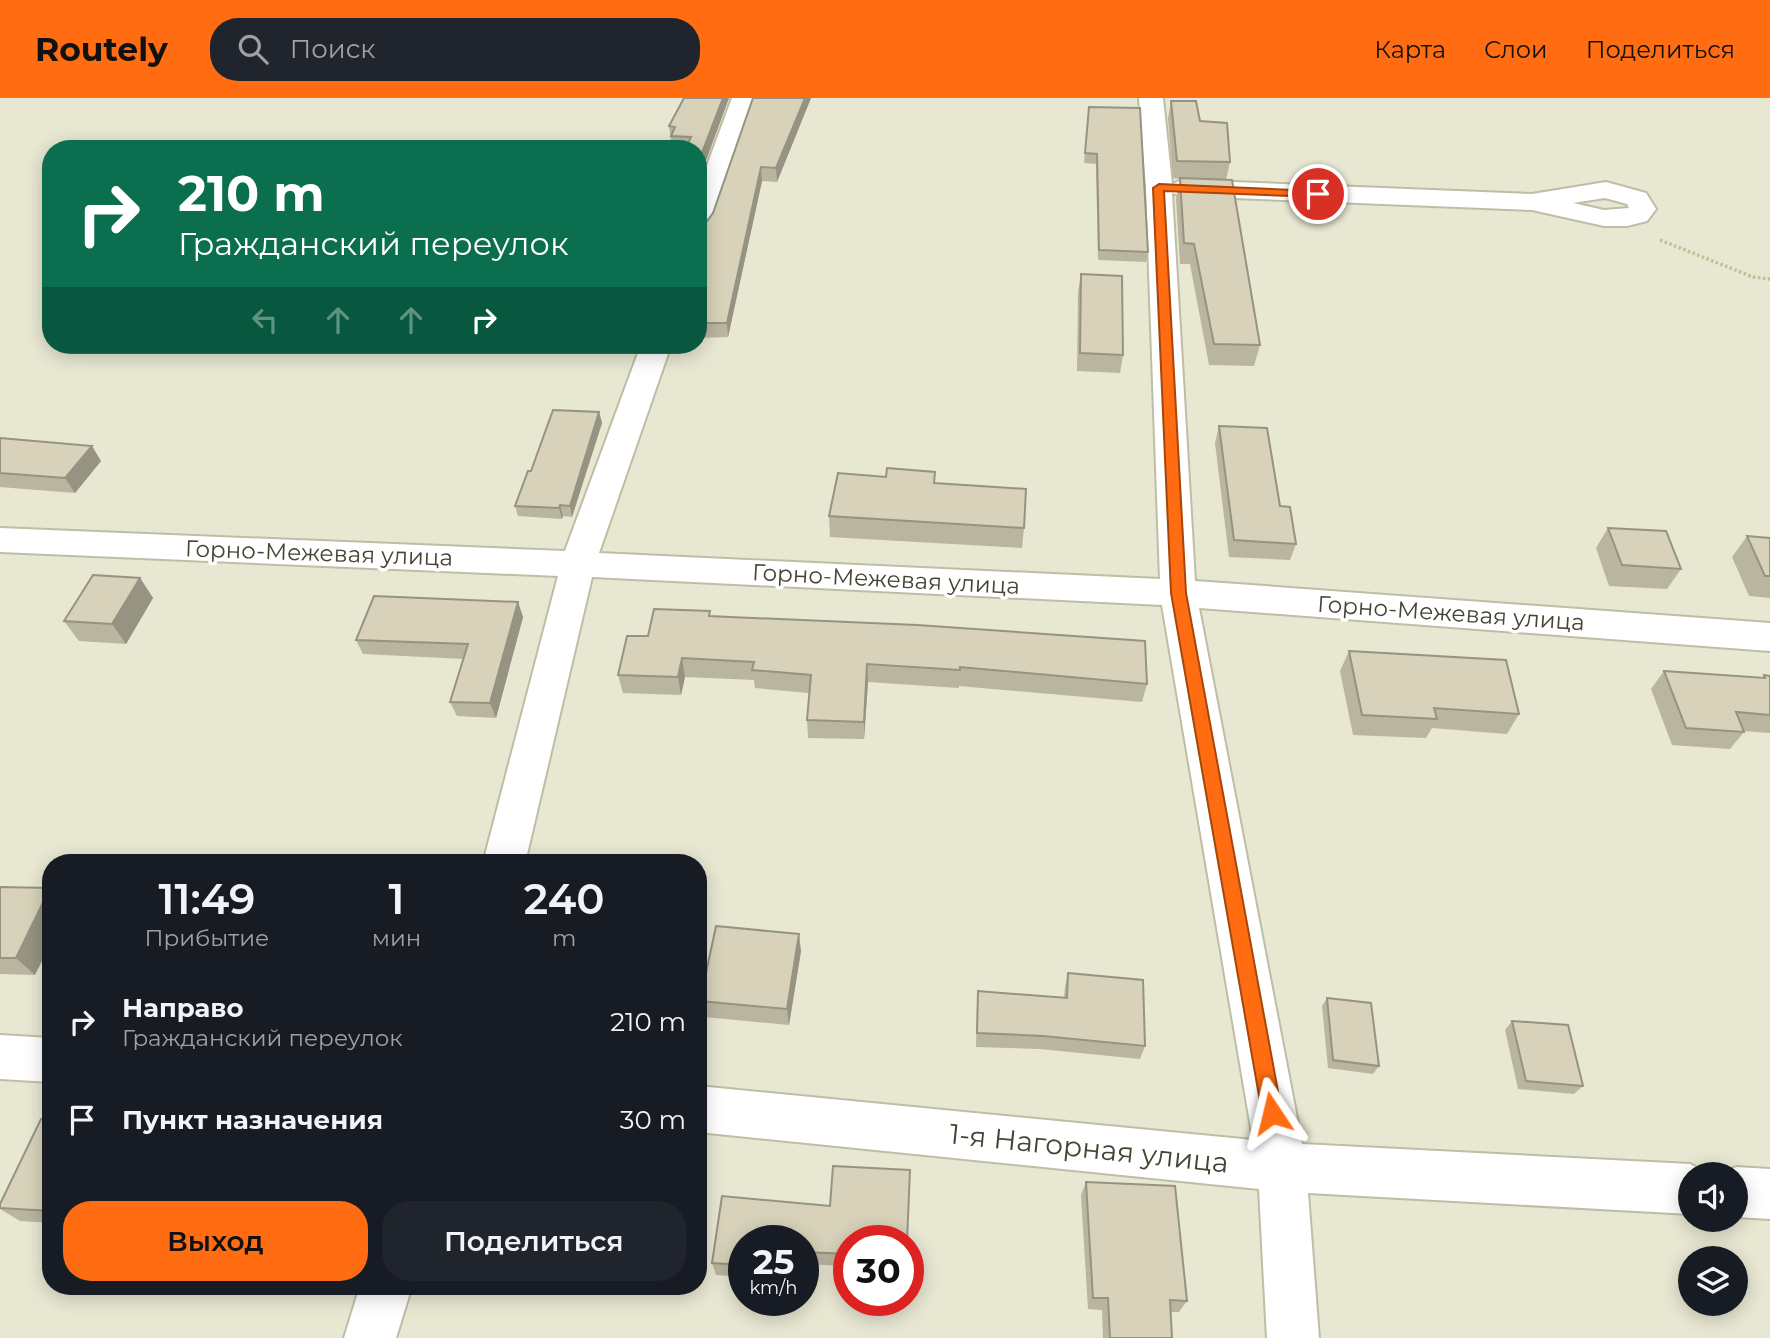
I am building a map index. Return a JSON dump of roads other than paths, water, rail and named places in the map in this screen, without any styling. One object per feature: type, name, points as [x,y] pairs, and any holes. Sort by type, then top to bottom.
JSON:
[{"type":"street","points":[[707,202],[744,98]]},
{"type":"street","points":[[1151,98],[1159,188],[1178,593],[1282,1167],[1293,1338]]},
{"type":"street","points":[[1159,188],[1532,202],[1604,218],[1627,218],[1638,215],[1643,209],[1637,199],[1606,190],[1532,202]]},
{"type":"street","points":[[506,854],[578,564],[653,354]]},
{"type":"street","name":"Горно-Межевая улица","points":[[0,540],[1178,593],[1770,637]]},
{"type":"street","points":[[0,1057],[42,1059]]},
{"type":"street","name":"1-я Нагорная улица","points":[[707,1110],[1282,1167],[1678,1188]]},
{"type":"street","points":[[1748,1193],[1770,1194]]},
{"type":"street","points":[[370,1338],[383,1295]]}]
